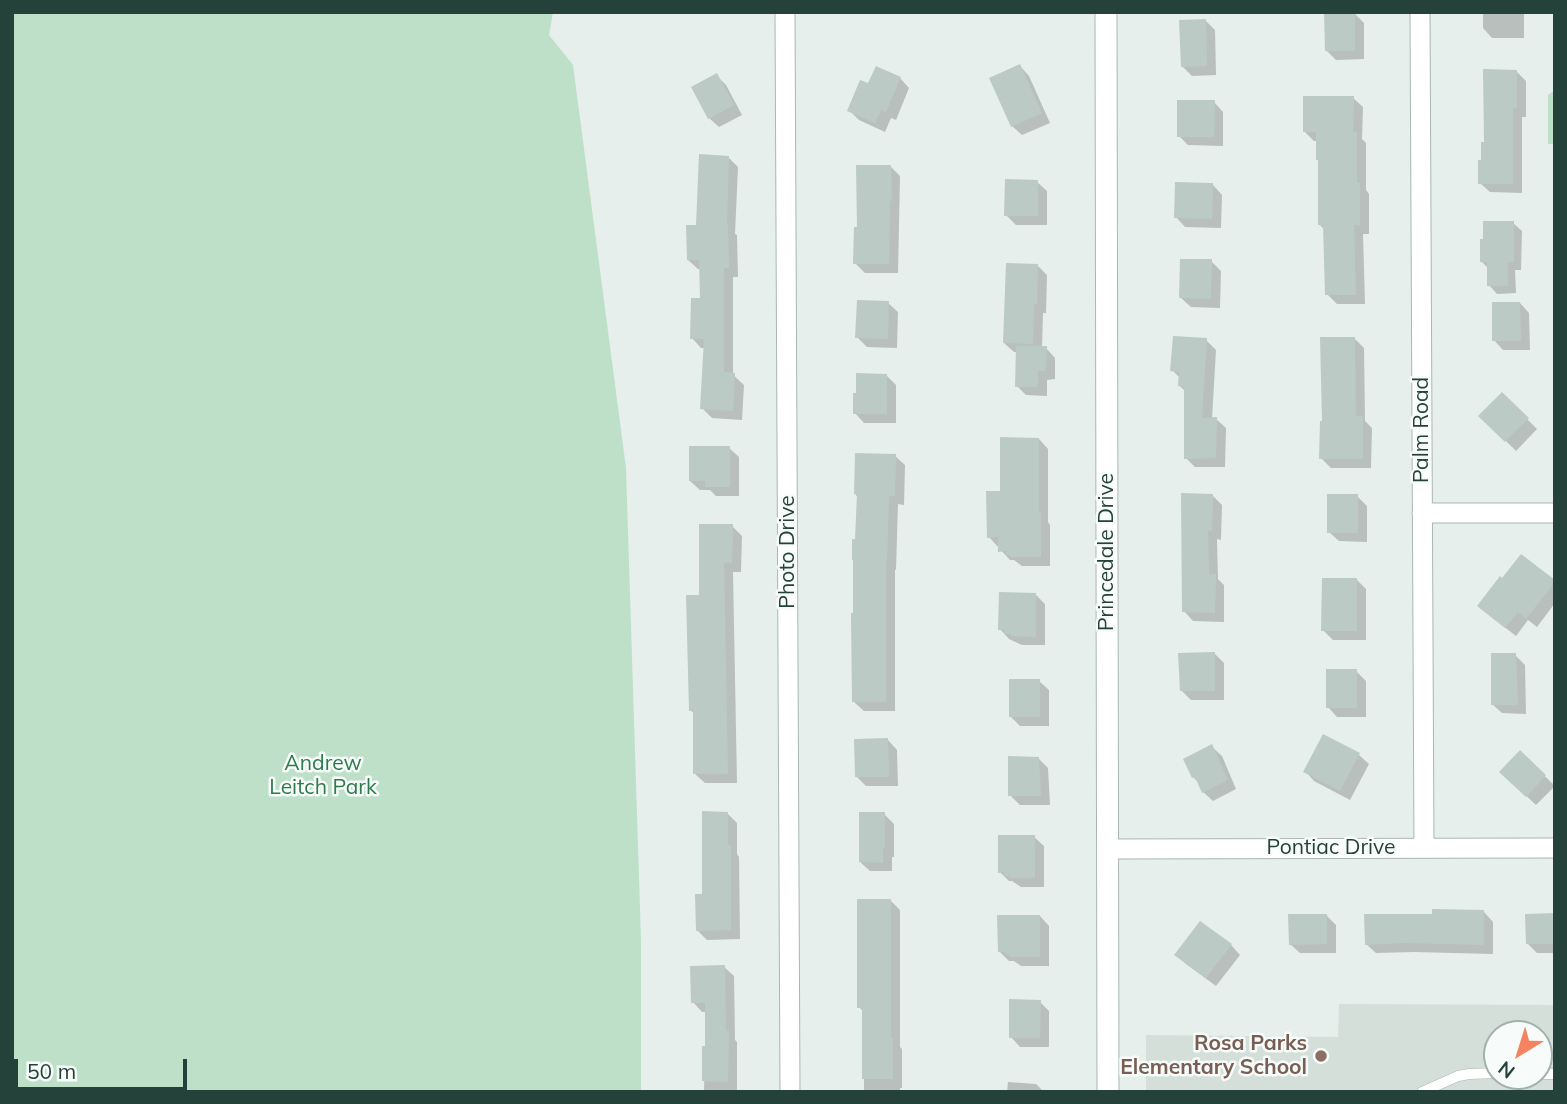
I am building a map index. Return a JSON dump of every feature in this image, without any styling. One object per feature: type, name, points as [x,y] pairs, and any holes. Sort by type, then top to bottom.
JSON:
[{"type":"street","name":"Photo Drive","points":[[785,12],[790,1092]]},
{"type":"street","name":"Princedale Drive","points":[[1106,12],[1108,1092]]},
{"type":"street","name":"Palm Road","points":[[1420,12],[1424,848]]},
{"type":"street","points":[[1422,513],[1555,513]]},
{"type":"street","name":"Pontiac Drive","points":[[1107,849],[1555,848]]},
{"type":"lane","points":[[1422,1092],[1458,1076],[1483,1074]]},
{"type":"shaded area","name":"Rosa Parks Elementary School","points":[[1339,1004],[1555,1005],[1555,1092],[1146,1092],[1146,1035],[1338,1037]]},
{"type":"green space","name":"Andrew Leitch Park","points":[[12,12],[553,12],[549,35],[573,65],[626,468],[641,940],[641,1092],[12,1092]]},
{"type":"green space","points":[[1555,90],[1555,144],[1548,144],[1548,95]]},
{"type":"building","points":[[1324,12],[1355,12],[1355,51],[1325,51]]},
{"type":"building","points":[[1206,19],[1207,66],[1181,67],[1179,20]]},
{"type":"building","points":[[1020,64],[1042,113],[1011,127],[989,78]]},
{"type":"building","points":[[876,66],[901,77],[886,112],[881,110],[875,123],[847,111],[860,80],[868,83]]},
{"type":"building","points":[[1483,69],[1517,70],[1517,108],[1513,108],[1513,184],[1478,184],[1478,160],[1481,160],[1481,142],[1484,142]]},
{"type":"building","points":[[717,73],[734,105],[708,119],[691,87]]},
{"type":"building","points":[[1303,96],[1354,96],[1353,132],[1357,132],[1357,182],[1360,183],[1360,225],[1354,225],[1356,295],[1325,295],[1323,225],[1318,225],[1316,132],[1303,132]]},
{"type":"building","points":[[1177,100],[1215,100],[1214,137],[1177,137]]},
{"type":"building","points":[[699,154],[729,156],[729,268],[724,268],[724,372],[735,373],[733,411],[700,409],[704,339],[690,339],[691,298],[700,298],[699,260],[687,260],[686,225],[696,225]]},
{"type":"building","points":[[856,165],[891,165],[889,264],[853,264],[854,227],[857,227]]},
{"type":"building","points":[[1005,179],[1038,180],[1038,216],[1004,216]]},
{"type":"building","points":[[1175,182],[1213,183],[1212,219],[1174,218]]},
{"type":"building","points":[[1483,221],[1514,221],[1514,262],[1508,262],[1508,286],[1487,286],[1487,262],[1480,262]]},
{"type":"building","points":[[1180,259],[1212,259],[1211,299],[1179,298]]},
{"type":"building","points":[[1006,263],[1038,264],[1033,344],[1003,343]]},
{"type":"building","points":[[857,300],[889,301],[888,339],[855,338]]},
{"type":"building","points":[[1492,302],[1520,302],[1521,341],[1492,341]]},
{"type":"building","points":[[1173,336],[1207,338],[1202,418],[1217,417],[1216,458],[1184,459],[1184,387],[1178,386],[1179,372],[1170,371]]},
{"type":"building","points":[[1320,337],[1355,337],[1356,416],[1363,416],[1363,459],[1319,459],[1322,421]]},
{"type":"building","points":[[1016,346],[1047,346],[1046,371],[1038,371],[1038,387],[1015,387]]},
{"type":"building","points":[[856,373],[887,374],[887,414],[853,414]]},
{"type":"building","points":[[1502,392],[1529,418],[1505,442],[1478,416]]},
{"type":"building","points":[[1000,437],[1039,438],[1041,557],[1010,557],[1006,555],[1006,551],[998,552],[998,537],[987,538],[986,491],[1000,491]]},
{"type":"building","points":[[689,446],[730,446],[730,487],[705,487],[705,481],[689,481]]},
{"type":"building","points":[[855,453],[896,454],[895,496],[889,496],[886,561],[886,702],[852,702],[852,539],[855,539],[857,494],[854,494]]},
{"type":"building","points":[[1181,493],[1213,494],[1212,531],[1208,531],[1209,574],[1216,574],[1215,613],[1182,612]]},
{"type":"building","points":[[1327,494],[1358,494],[1358,533],[1327,533]]},
{"type":"building","points":[[699,524],[733,524],[732,563],[724,563],[728,774],[693,774],[693,711],[689,711],[686,595],[699,595]]},
{"type":"building","points":[[1521,554],[1555,582],[1526,619],[1518,612],[1505,628],[1477,606]]},
{"type":"building","points":[[1322,578],[1357,578],[1357,631],[1321,631]]},
{"type":"building","points":[[999,592],[1036,593],[1036,637],[1011,636],[1004,634],[1004,630],[998,630]]},
{"type":"building","points":[[1215,652],[1215,691],[1180,691],[1178,653]]},
{"type":"building","points":[[1491,653],[1516,653],[1518,705],[1491,705]]},
{"type":"building","points":[[1326,669],[1357,669],[1357,708],[1326,708]]},
{"type":"building","points":[[1009,679],[1040,679],[1040,717],[1009,717]]},
{"type":"building","points":[[1323,734],[1360,753],[1340,791],[1303,772]]},
{"type":"building","points":[[888,738],[889,777],[855,777],[854,739]]},
{"type":"building","points":[[1212,744],[1228,780],[1202,793],[1183,759]]},
{"type":"building","points":[[1520,750],[1546,775],[1526,797],[1499,772]]},
{"type":"building","points":[[1008,756],[1039,757],[1041,796],[1008,796]]},
{"type":"building","points":[[702,811],[728,812],[728,845],[731,846],[731,930],[696,931],[695,894],[702,894]]},
{"type":"building","points":[[859,812],[885,812],[883,863],[859,862]]},
{"type":"building","points":[[998,835],[1035,835],[1035,878],[1009,878],[1004,876],[1004,872],[998,873]]},
{"type":"building","points":[[857,899],[891,899],[893,1079],[862,1079],[862,1008],[857,1008]]},
{"type":"building","points":[[1432,909],[1484,910],[1484,945],[1365,945],[1364,914],[1432,914]]},
{"type":"building","points":[[1555,913],[1555,944],[1526,944],[1525,914]]},
{"type":"building","points":[[1288,914],[1327,914],[1327,944],[1289,945]]},
{"type":"building","points":[[997,915],[1040,915],[1040,957],[1009,957],[1005,952],[998,952]]},
{"type":"building","points":[[1200,921],[1232,944],[1206,978],[1174,955]]},
{"type":"building","points":[[725,965],[726,1031],[729,1031],[728,1082],[702,1081],[705,1003],[691,1003],[690,966]]},
{"type":"building","points":[[1009,999],[1041,1000],[1040,1038],[1009,1038]]},
{"type":"place","name":"Rosa Parks Elementary School","points":[[1321,1056]]}]
